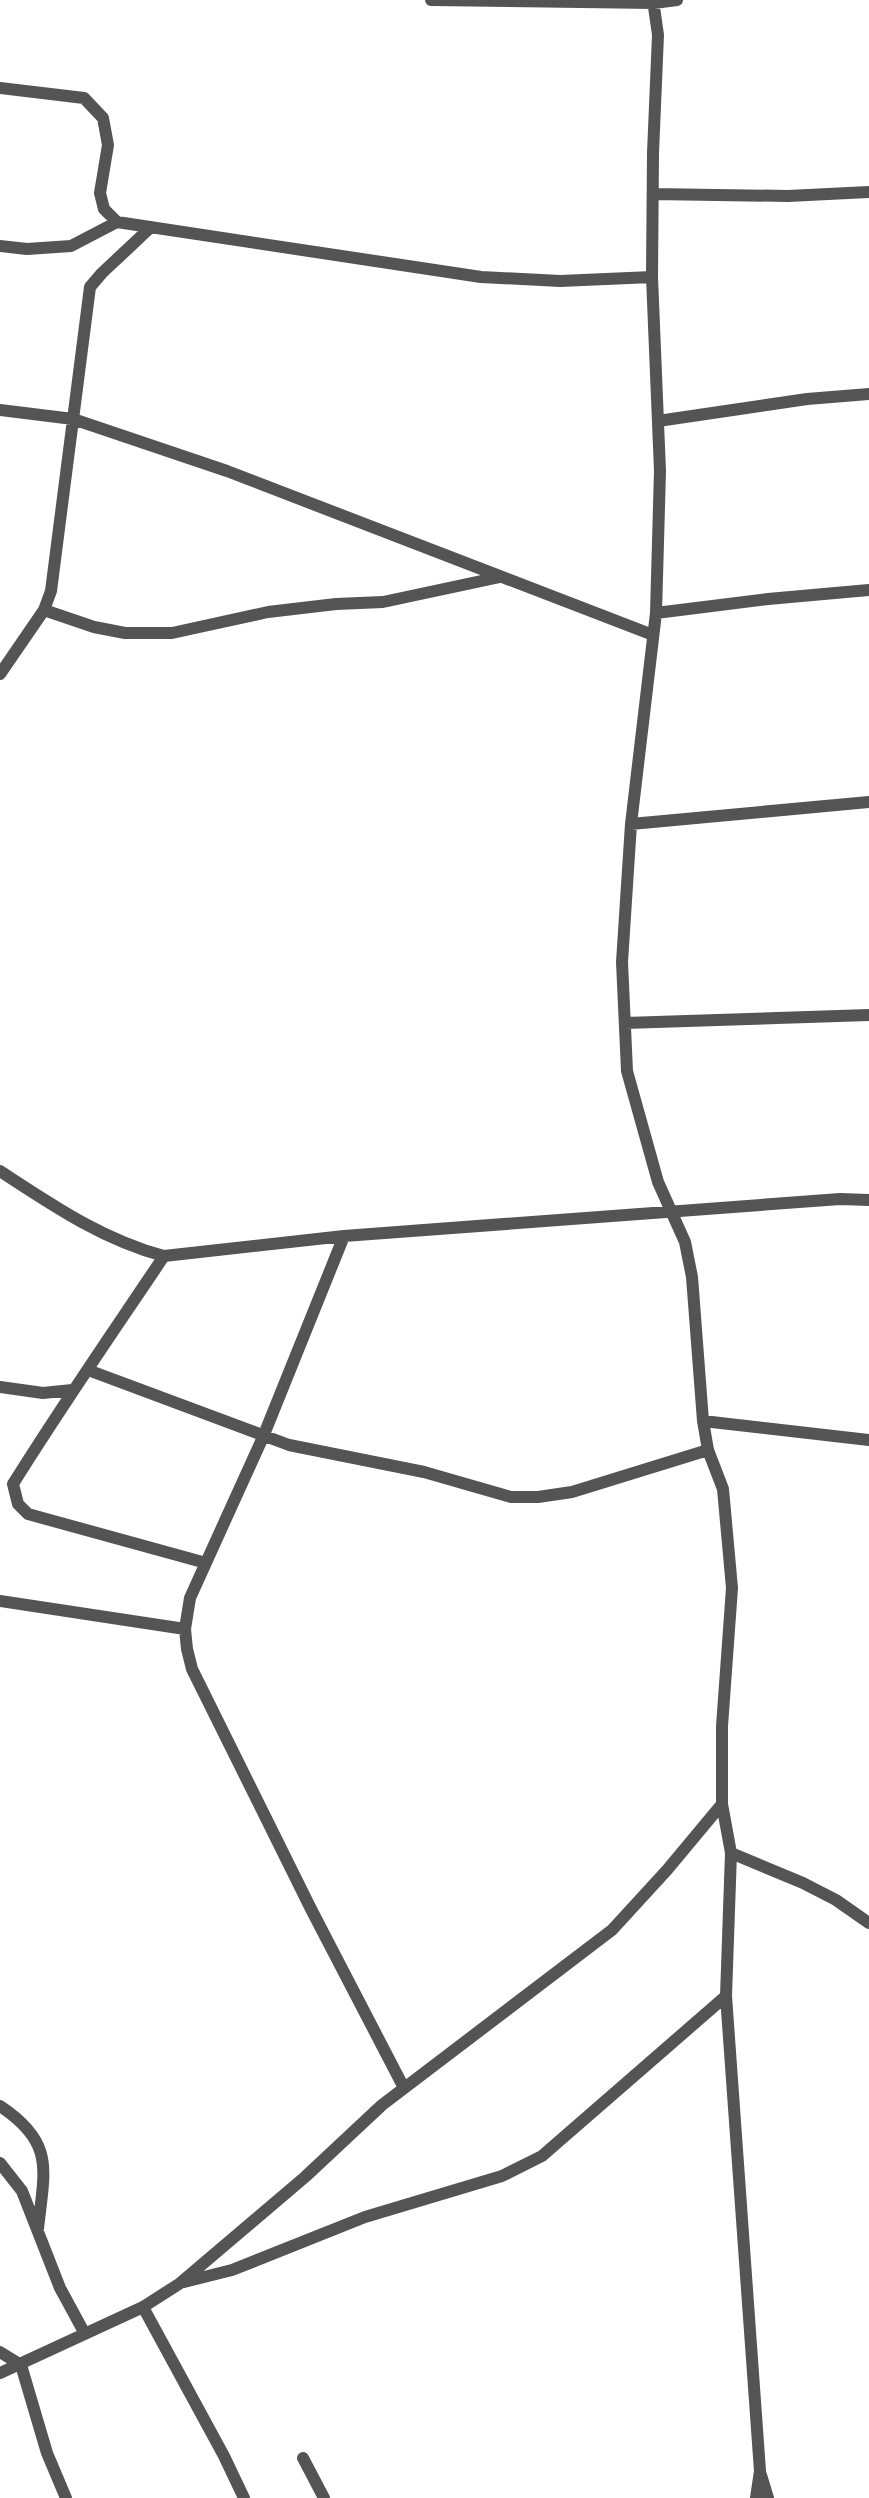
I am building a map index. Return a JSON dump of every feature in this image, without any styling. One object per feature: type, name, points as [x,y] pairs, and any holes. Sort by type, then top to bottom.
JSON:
[{"type":"street","points":[[430,0],[677,0]]},
{"type":"street","points":[[653,1],[658,35],[652,277],[660,471],[656,613],[631,824],[622,962],[627,1071],[658,1182],[673,1211],[685,1242],[692,1277],[703,1421],[708,1450],[723,1490],[732,1588],[722,1726],[722,1804],[731,1853],[726,1996],[760,2471],[768,2498]]},
{"type":"street","points":[[0,88],[84,98],[103,118],[108,145],[100,193],[104,209],[117,222]]},
{"type":"street","points":[[653,194],[788,196],[869,192]]},
{"type":"street","points":[[0,246],[27,250],[70,246],[117,222],[481,277],[560,281],[652,277]]},
{"type":"street","points":[[0,674],[44,610],[51,591],[90,287],[102,273],[151,227]]},
{"type":"street","points":[[658,421],[807,399],[869,394]]},
{"type":"street","points":[[0,410],[73,419],[226,471],[653,635]]},
{"type":"street","points":[[44,610],[94,627],[125,633],[172,633],[268,612],[336,604],[383,602],[500,577]]},
{"type":"street","points":[[656,613],[768,599],[869,590]]},
{"type":"street","points":[[631,824],[869,802]]},
{"type":"street","points":[[625,1023],[869,1015]]},
{"type":"street","points":[[0,1171],[69,1216],[141,1250],[164,1256],[344,1236],[840,1199],[869,1200]]},
{"type":"street","points":[[344,1236],[263,1437],[190,1598],[185,1629],[187,1650],[192,1669],[311,1909],[404,2088]]},
{"type":"street","points":[[164,1256],[88,1370],[72,1390],[12,1484],[18,1504],[28,1514],[206,1563]]},
{"type":"street","points":[[88,1370],[263,1437],[311,1451],[344,1454],[424,1472],[511,1497],[538,1497],[572,1492],[708,1450]]},
{"type":"street","points":[[0,1386],[43,1393],[72,1390]]},
{"type":"street","points":[[703,1421],[869,1440]]},
{"type":"street","points":[[0,1601],[185,1629]]},
{"type":"street","points":[[0,2373],[21,2365],[143,2307],[179,2284],[305,2177],[382,2105],[612,1930],[667,1870],[722,1804]]},
{"type":"street","points":[[731,1853],[803,1883],[836,1900],[869,1923]]},
{"type":"street","points":[[179,2284],[232,2270],[365,2217],[502,2176],[542,2156],[726,1996]]},
{"type":"street","points":[[0,2106],[15,2116],[34,2137],[44,2159],[37,2231]]},
{"type":"street","points":[[0,2163],[22,2191],[60,2288],[85,2334]]},
{"type":"street","points":[[143,2307],[244,2498]]},
{"type":"street","points":[[0,2352],[21,2365],[47,2453],[66,2498]]},
{"type":"street","points":[[303,2458],[324,2498]]},
{"type":"street","points":[[756,2498],[760,2471]]}]
